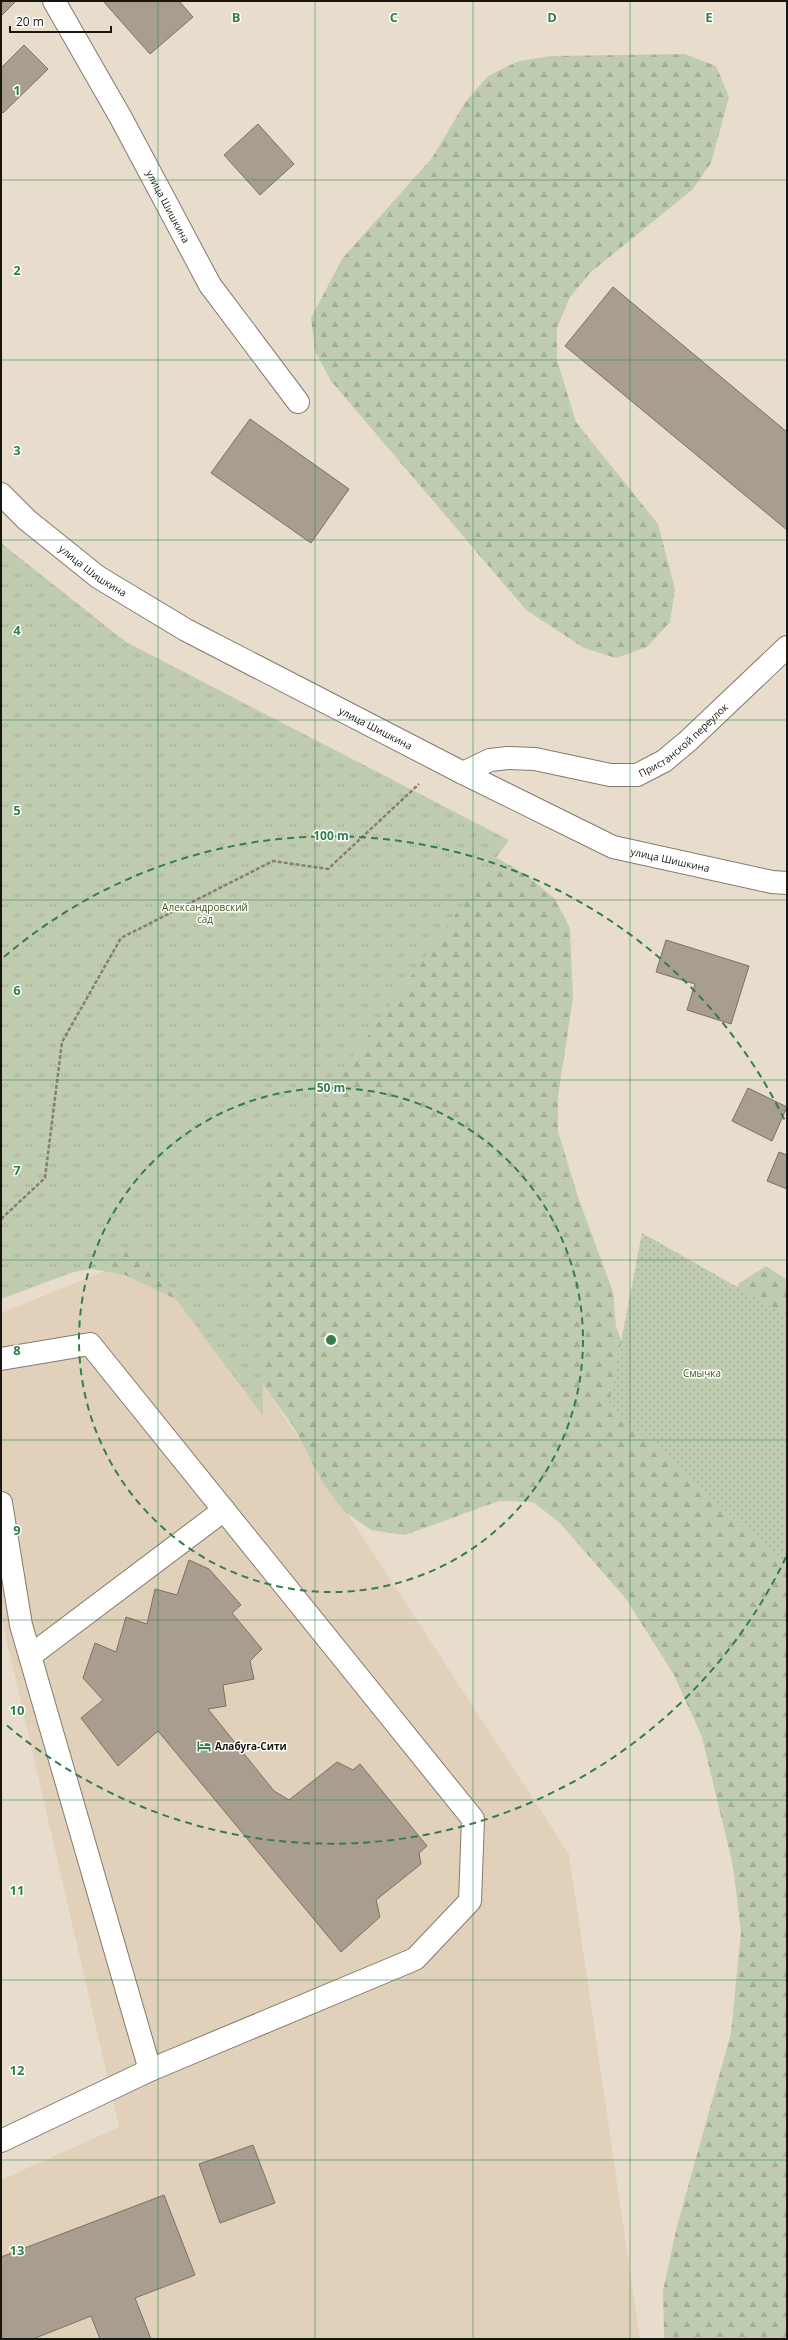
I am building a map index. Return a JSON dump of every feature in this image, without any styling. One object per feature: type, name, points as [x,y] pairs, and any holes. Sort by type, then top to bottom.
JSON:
[{"type":"street","name":"улица Шишкина","points":[[54,1],[121,118],[210,285],[298,402]]},
{"type":"street","name":"улица Шишкина","points":[[1,494],[27,520],[98,577],[186,630],[463,773],[613,847],[772,882],[787,883]]},
{"type":"street","name":"Пристанской переулок","points":[[463,773],[490,760],[508,758],[535,759],[610,775],[637,775],[664,761],[688,742],[787,646]]},
{"type":"street","points":[[1,1359],[90,1344],[473,1819],[470,1901],[414,1959],[150,2070],[1,2141]]},
{"type":"street","points":[[1,1503],[21,1625],[150,2070]]},
{"type":"street","points":[[30,1656],[224,1510]]},
{"type":"path","points":[[1,1219],[45,1178],[62,1042],[121,938],[273,861],[328,869],[420,782]]},
{"type":"shaded area","points":[[172,1244],[569,1854],[640,2339],[1,2339],[1,2180],[119,2127],[1,1616],[1,1313]]},
{"type":"green space","points":[[685,54],[716,66],[729,97],[711,163],[692,190],[591,272],[570,297],[557,328],[557,360],[576,422],[658,524],[675,589],[670,622],[647,647],[616,658],[584,648],[526,610],[331,381],[315,351],[311,318],[342,259],[432,158],[466,101],[488,76],[519,61],[551,56]]},
{"type":"green space","name":"Александровский сад","points":[[1,543],[126,642],[509,840],[260,1186],[263,1416],[138,1248],[1,1299]]},
{"type":"green space","points":[[1,546],[146,672],[300,742],[528,876],[555,899],[570,928],[573,998],[558,1097],[558,1131],[578,1197],[613,1292],[616,1326],[627,1358],[787,1534],[787,2339],[664,2339],[663,2291],[677,2226],[731,2033],[741,1932],[733,1866],[702,1737],[674,1675],[626,1599],[560,1523],[533,1502],[499,1501],[405,1535],[371,1530],[344,1511],[324,1485],[293,1426],[235,1346],[184,1303],[125,1275],[92,1269],[27,1280]]},
{"type":"green space","name":"Смычка","points":[[642,1233],[787,1315],[787,1567],[609,1404]]},
{"type":"green space","points":[[766,1266],[787,1280],[787,1444],[739,1324],[738,1284]]},
{"type":"building","points":[[1,1],[16,1],[1,16]]},
{"type":"building","points":[[103,1],[179,1],[193,17],[150,54]]},
{"type":"building","points":[[24,45],[48,69],[3,113],[1,111],[1,68]]},
{"type":"building","points":[[258,124],[294,164],[260,195],[224,155]]},
{"type":"building","points":[[613,287],[787,432],[787,530],[565,346]]},
{"type":"building","points":[[250,419],[349,489],[311,543],[211,473]]},
{"type":"building","points":[[666,940],[749,966],[731,1024],[687,1010],[695,984],[656,972]]},
{"type":"building","points":[[748,1088],[787,1107],[772,1141],[732,1121]]},
{"type":"building","points":[[779,1152],[787,1155],[787,1189],[767,1181]]},
{"type":"building","name":"Алабуга-Сити","points":[[189,1560],[209,1569],[241,1605],[232,1613],[262,1649],[250,1661],[254,1679],[223,1685],[226,1706],[208,1709],[274,1791],[289,1800],[337,1762],[353,1770],[360,1764],[427,1846],[419,1853],[421,1864],[376,1900],[380,1917],[341,1952],[158,1731],[118,1766],[81,1718],[103,1700],[83,1678],[95,1643],[116,1652],[126,1617],[147,1624],[155,1589],[177,1595]]},
{"type":"building","points":[[253,2145],[275,2203],[220,2223],[199,2164]]},
{"type":"building","points":[[164,2195],[195,2275],[135,2298],[151,2339],[100,2339],[91,2316],[33,2339],[1,2339],[1,2257]]},
{"type":"place","name":"Алабуга-Сити","points":[[204,1746]]}]
